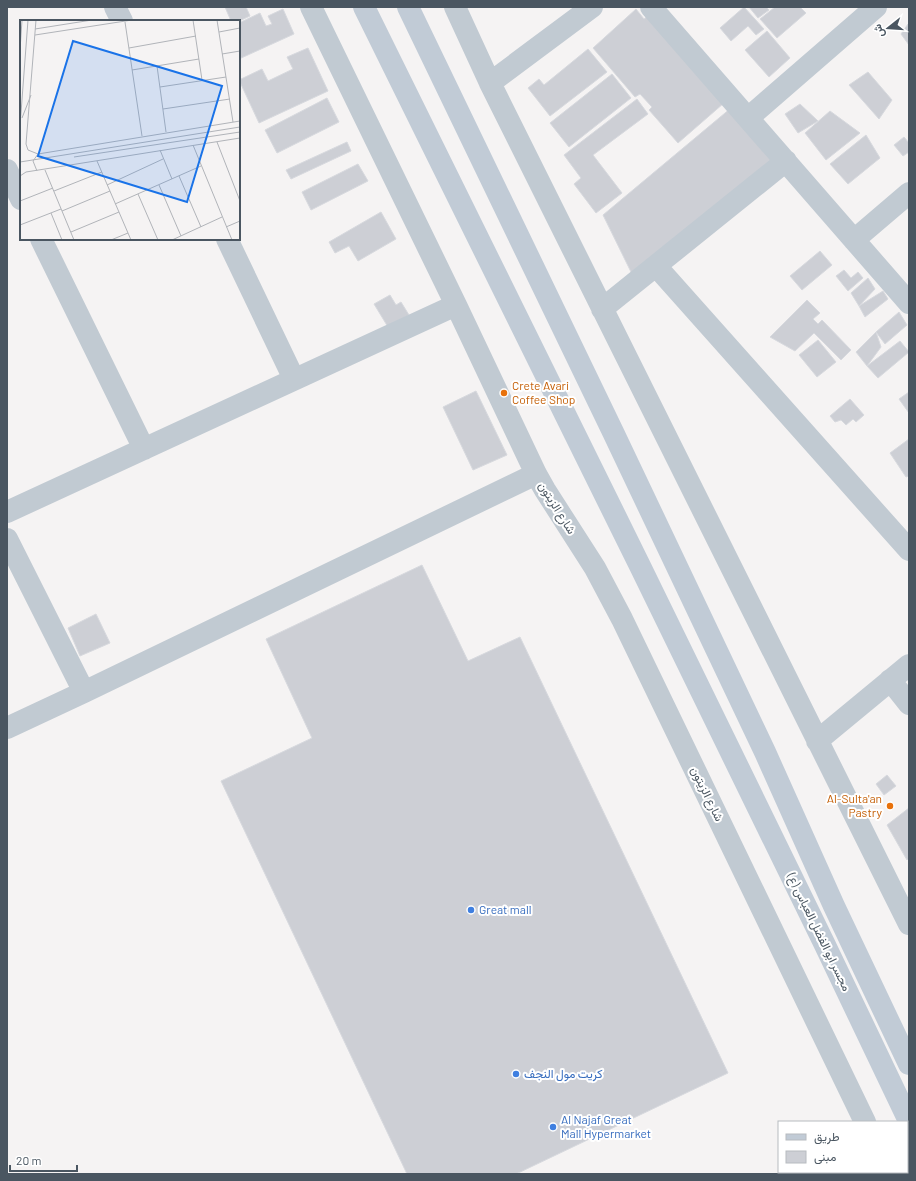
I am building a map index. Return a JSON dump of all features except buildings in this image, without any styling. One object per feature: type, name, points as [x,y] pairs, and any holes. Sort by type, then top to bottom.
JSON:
[{"type":"main road","name":"مجسر ابو الفضل العباس (ع)","points":[[364,7],[630,544],[909,1121]]},
{"type":"main road","name":"مجسر ابو الفضل العباس (ع)","points":[[408,7],[765,752],[834,906],[905,1056]]},
{"type":"street","points":[[115,7],[122,20]]},
{"type":"street","name":"شارع الزيتون","points":[[311,7],[456,305],[536,474],[595,568],[622,619],[865,1121]]},
{"type":"street","points":[[455,7],[490,83],[909,924]]},
{"type":"street","points":[[490,83],[592,7]]},
{"type":"street","points":[[651,7],[909,303]]},
{"type":"street","points":[[748,118],[876,7]]},
{"type":"street","points":[[602,309],[786,161]]},
{"type":"street","points":[[7,170],[20,197]]},
{"type":"street","points":[[854,240],[909,193]]},
{"type":"street","points":[[41,240],[144,449]]},
{"type":"street","points":[[227,240],[294,380]]},
{"type":"street","points":[[656,266],[909,550]]},
{"type":"street","points":[[7,512],[456,305]]},
{"type":"street","points":[[7,728],[536,474]]},
{"type":"street","points":[[7,539],[84,692]]},
{"type":"street","points":[[817,741],[909,664]]},
{"type":"street","points":[[890,680],[909,704]]},
{"type":"place","name":"Crete Avari Coffee Shop","points":[[504,393]]},
{"type":"place","name":"Al-Sulta'an Pastry","points":[[890,806]]},
{"type":"place","name":"Great mall","points":[[471,910]]},
{"type":"place","name":"كريت مول النجف","points":[[516,1074]]},
{"type":"place","name":"Al Najaf Great Mall Hypermarket","points":[[553,1127]]}]
